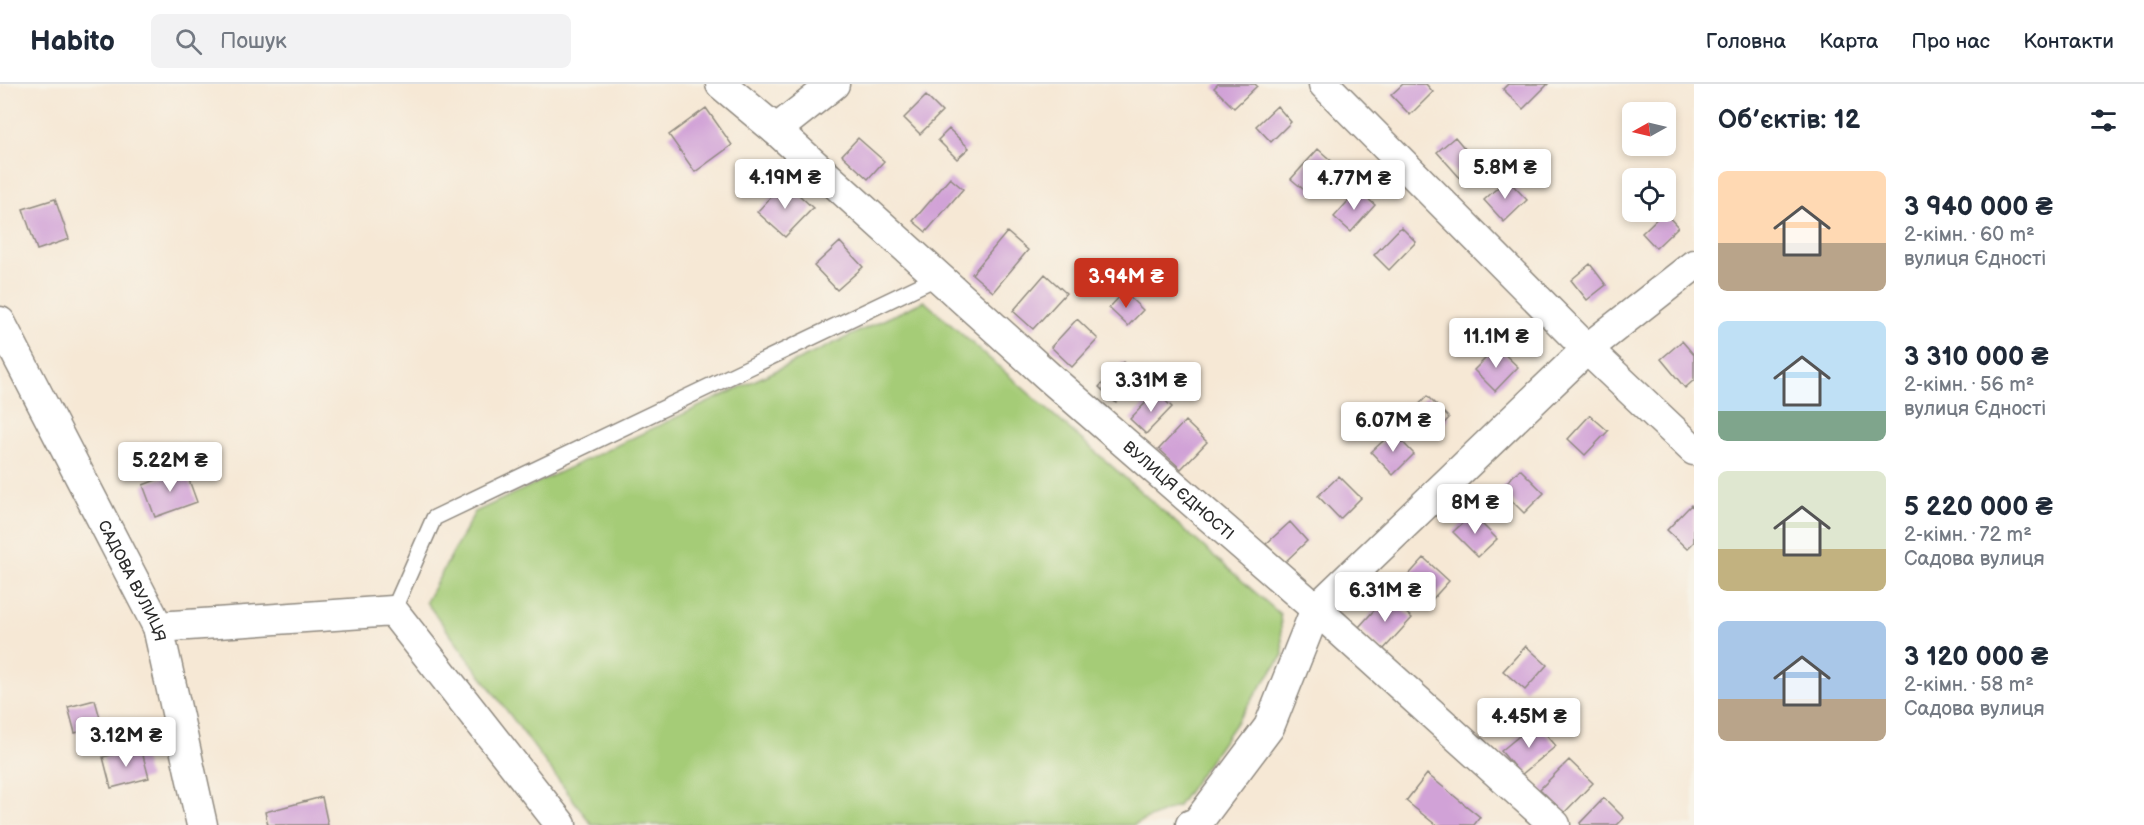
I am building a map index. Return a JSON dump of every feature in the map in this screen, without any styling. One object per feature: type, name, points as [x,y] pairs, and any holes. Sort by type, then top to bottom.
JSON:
[{"type":"street","name":"ВУЛИЦЯ ЄДНОСТІ","points":[[721,84],[776,130],[1068,394],[1316,609],[1555,825]]},
{"type":"street","points":[[776,130],[834,84]]},
{"type":"street","points":[[1324,84],[1587,349],[1694,450]]},
{"type":"street","points":[[1196,824],[1269,727],[1316,609],[1587,349],[1694,265]]},
{"type":"street","name":"САДОВА ВУЛИЦЯ","points":[[0,322],[158,627],[202,825]]},
{"type":"street","points":[[158,627],[393,611],[561,825]]},
{"type":"lane","points":[[393,611],[434,518],[938,277]]},
{"type":"green space","points":[[924,301],[1280,614],[1283,655],[1178,806],[1133,825],[592,825],[426,602],[475,512]]},
{"type":"building","points":[[1218,84],[1255,84],[1257,86],[1234,108],[1214,88]]},
{"type":"building","points":[[1403,84],[1426,84],[1433,92],[1410,115],[1391,95]]},
{"type":"building","points":[[1508,84],[1548,84],[1523,109],[1503,89]]},
{"type":"building","points":[[926,96],[942,112],[920,134],[904,118]]},
{"type":"building","points":[[1277,106],[1291,122],[1271,142],[1256,126]]},
{"type":"building","points":[[706,108],[732,145],[695,172],[669,135]]},
{"type":"building","points":[[949,129],[969,148],[957,159],[938,140]]},
{"type":"building","points":[[1455,137],[1477,163],[1460,178],[1437,152]]},
{"type":"building","points":[[858,138],[884,161],[868,179],[842,155]]},
{"type":"building","points":[[1318,149],[1336,165],[1309,194],[1291,179]]},
{"type":"building","points":[[950,178],[963,189],[926,232],[913,221]]},
{"type":"building","points":[[1507,179],[1527,200],[1504,222],[1484,200]]},
{"type":"building","points":[[785,182],[813,208],[785,237],[757,212]]},
{"type":"building","points":[[1358,190],[1375,205],[1351,232],[1334,217]]},
{"type":"building","points":[[55,199],[69,239],[37,250],[23,209]]},
{"type":"building","points":[[1654,222],[1673,222],[1678,227],[1656,248],[1642,233]]},
{"type":"building","points":[[1401,227],[1416,242],[1389,270],[1374,255]]},
{"type":"building","points":[[1007,232],[1028,250],[993,292],[972,274]]},
{"type":"building","points":[[840,242],[863,267],[837,290],[814,266]]},
{"type":"building","points":[[1590,264],[1606,285],[1587,300],[1571,280]]},
{"type":"building","points":[[1045,274],[1066,293],[1033,329],[1013,311]]},
{"type":"building","points":[[1124,292],[1143,310],[1128,326],[1109,308]]},
{"type":"building","points":[[1077,319],[1098,339],[1072,367],[1051,347]]},
{"type":"building","points":[[1682,341],[1694,355],[1694,380],[1685,388],[1661,359]]},
{"type":"building","points":[[1497,347],[1518,367],[1495,391],[1474,370]]},
{"type":"building","points":[[1123,362],[1140,378],[1116,403],[1099,387]]},
{"type":"building","points":[[1156,392],[1172,407],[1146,434],[1130,419]]},
{"type":"building","points":[[1427,396],[1449,418],[1434,434],[1412,412]]},
{"type":"building","points":[[1590,415],[1608,431],[1585,455],[1568,439]]},
{"type":"building","points":[[1185,421],[1207,442],[1181,469],[1159,449]]},
{"type":"building","points":[[1393,432],[1414,454],[1393,475],[1371,452]]},
{"type":"building","points":[[185,469],[197,502],[155,517],[143,485]]},
{"type":"building","points":[[1520,469],[1544,493],[1524,513],[1500,489]]},
{"type":"building","points":[[1339,476],[1361,498],[1340,519],[1318,496]]},
{"type":"building","points":[[1691,505],[1694,508],[1694,542],[1687,549],[1667,530]]},
{"type":"building","points":[[1472,514],[1497,539],[1478,557],[1453,532]]},
{"type":"building","points":[[1290,522],[1307,541],[1284,563],[1266,544]]},
{"type":"building","points":[[1424,558],[1449,581],[1429,603],[1404,580]]},
{"type":"building","points":[[1387,596],[1412,618],[1383,650],[1359,627]]},
{"type":"building","points":[[1526,646],[1547,665],[1525,690],[1503,671]]},
{"type":"building","points":[[95,700],[102,725],[75,733],[68,707]]},
{"type":"building","points":[[1536,722],[1556,746],[1521,775],[1501,751]]},
{"type":"building","points":[[141,748],[149,778],[111,788],[103,757]]},
{"type":"building","points":[[1569,760],[1593,783],[1564,813],[1540,789]]},
{"type":"building","points":[[1427,774],[1480,817],[1474,825],[1436,825],[1406,801]]},
{"type":"building","points":[[322,797],[328,825],[268,825],[265,812]]},
{"type":"building","points":[[1604,798],[1624,818],[1617,825],[1581,825],[1580,823]]}]
